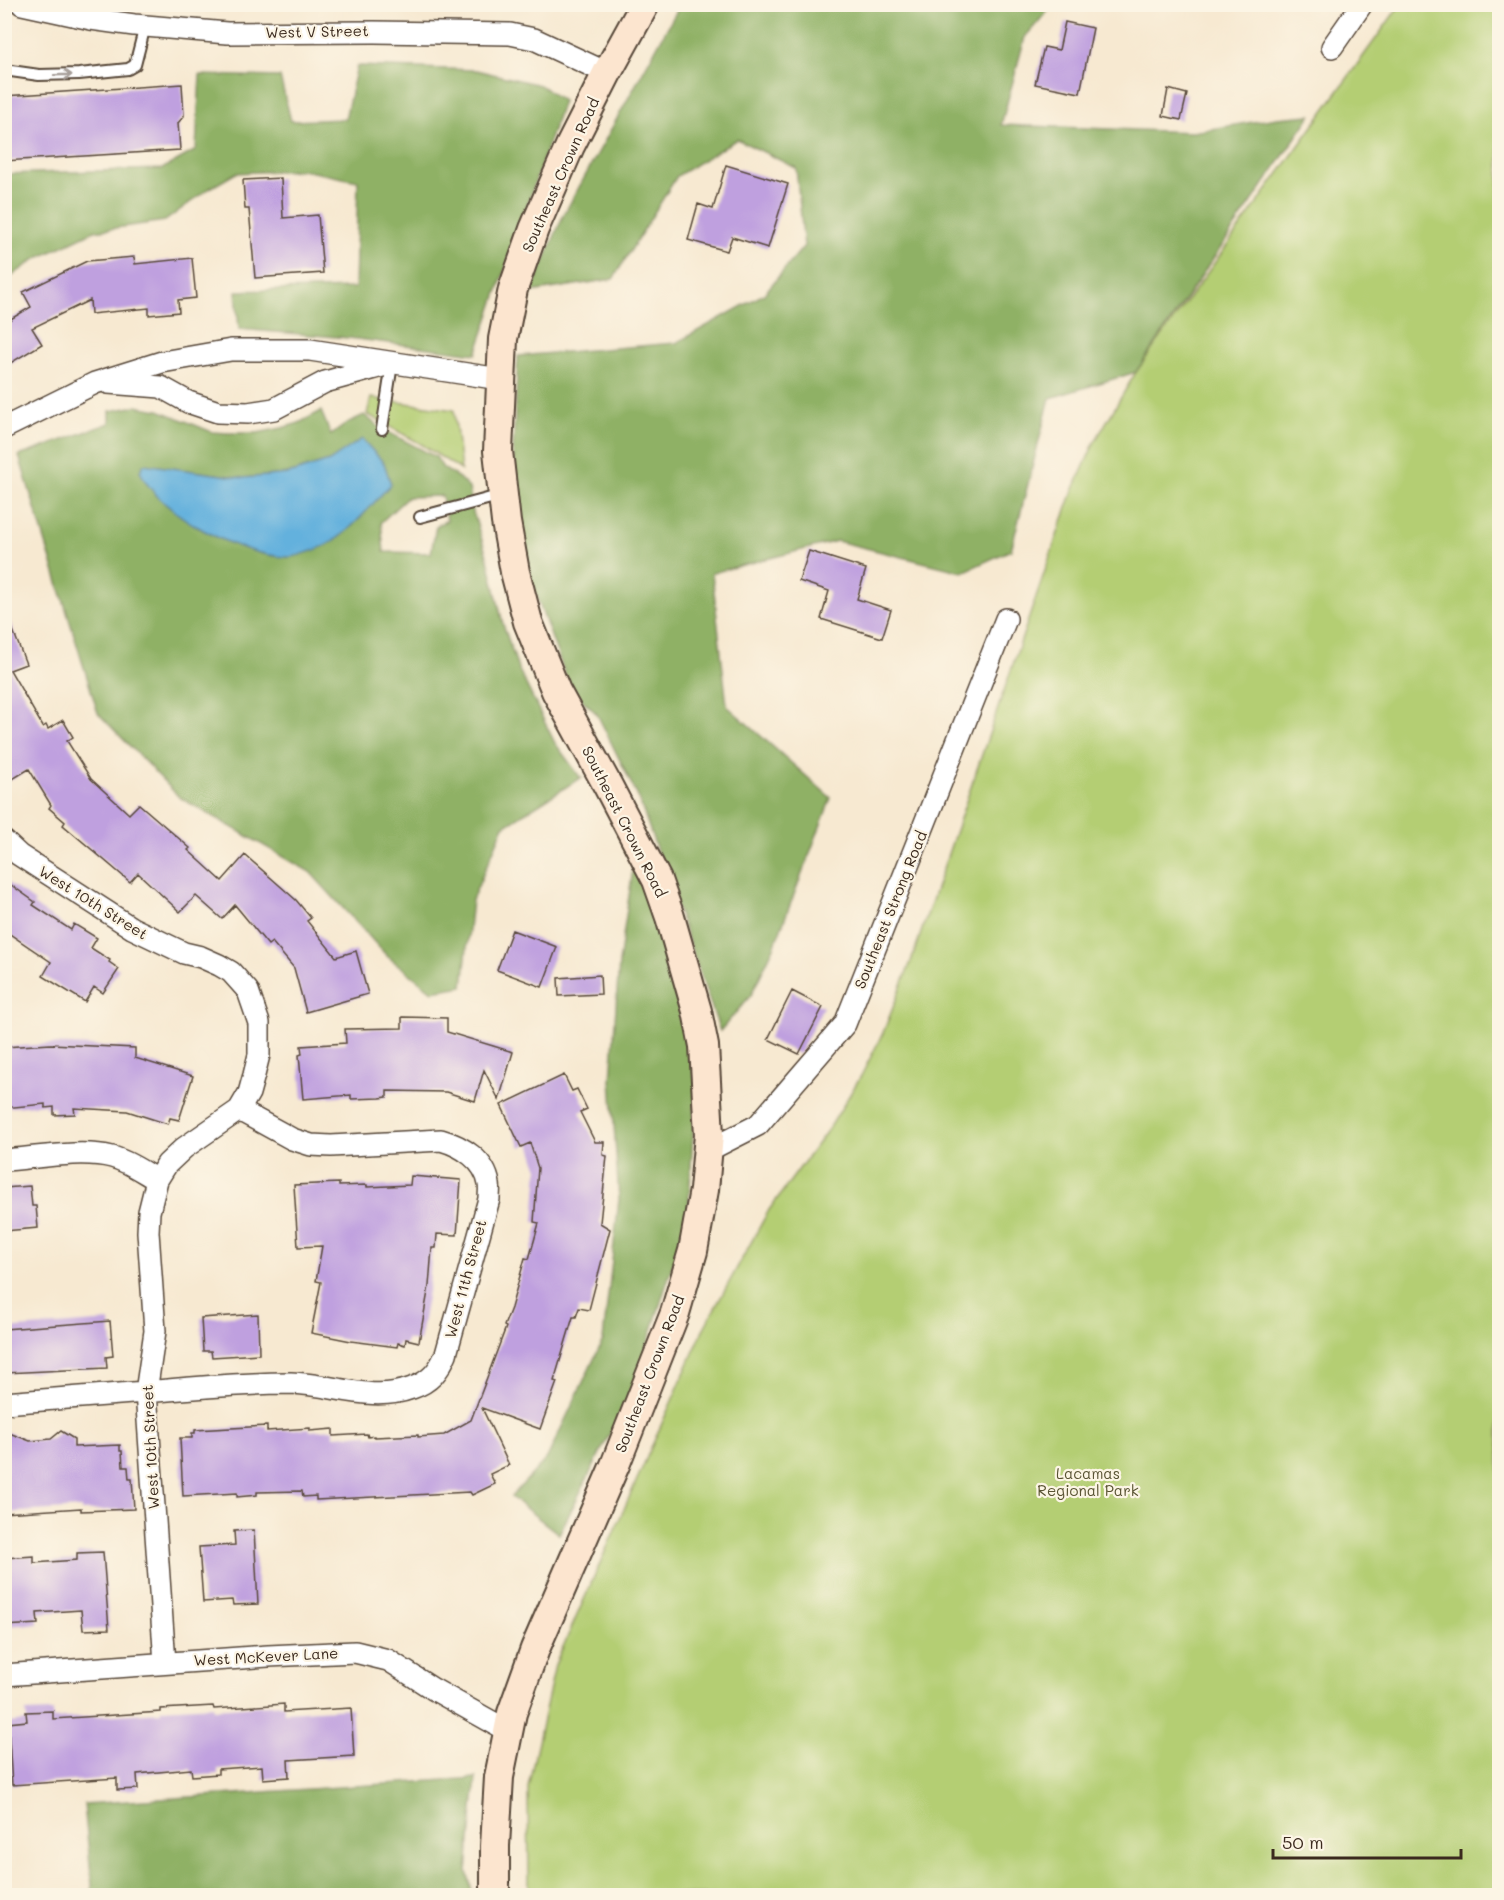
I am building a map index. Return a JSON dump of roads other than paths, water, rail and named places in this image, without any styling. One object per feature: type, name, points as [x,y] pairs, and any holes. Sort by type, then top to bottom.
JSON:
[{"type":"street","name":"West V Street","points":[[22,4],[91,19],[227,33],[510,34],[534,39],[607,74]]},
{"type":"street","name":"Southeast Crown Road","points":[[495,1896],[499,1777],[512,1713],[535,1649],[615,1465],[675,1313],[693,1251],[704,1190],[709,1135],[704,1046],[697,1011],[670,917],[657,880],[556,692],[532,632],[515,572],[502,495],[498,451],[503,339],[513,289],[534,230],[570,146],[645,4]]},
{"type":"street","points":[[1332,47],[1362,4]]},
{"type":"street","points":[[4,428],[95,382],[162,362],[231,350],[310,350],[500,379]]},
{"type":"street","points":[[95,382],[161,387],[188,402],[218,412],[248,413],[273,409],[325,382],[392,364]]},
{"type":"street","name":"Southeast Strong Road","points":[[707,1151],[758,1125],[845,1024],[1006,620]]},
{"type":"street","name":"West 10th Street","points":[[4,841],[19,855],[132,928],[184,953],[219,964],[241,982],[254,1004],[260,1023],[259,1055],[249,1092],[239,1110],[184,1148],[167,1164],[157,1180],[148,1212],[155,1331],[146,1392],[165,1663]]},
{"type":"street","name":"West 11th Street","points":[[146,1392],[291,1383],[367,1394],[390,1393],[413,1388],[427,1381],[440,1370],[446,1354],[489,1199],[489,1184],[476,1158],[457,1144],[441,1140],[332,1146],[311,1144],[292,1139],[239,1110]]},
{"type":"street","points":[[4,1160],[92,1154],[112,1157],[130,1164],[157,1180]]},
{"type":"street","points":[[4,1403],[146,1392]]},
{"type":"street","name":"West McKever Lane","points":[[4,1675],[355,1652],[388,1660],[433,1689],[508,1731]]},
{"type":"lane","points":[[4,70],[39,75],[128,69],[135,65],[146,26]]},
{"type":"lane","points":[[382,429],[392,364]]},
{"type":"lane","points":[[420,517],[502,495]]},
{"type":"water","points":[[362,439],[384,463],[391,484],[339,537],[328,544],[293,557],[249,550],[204,530],[164,503],[149,487],[140,471],[144,464],[243,478],[288,474],[329,461]]},
{"type":"park label","name":"Lacamas Regional Park","points":[[1088,1482]]}]
